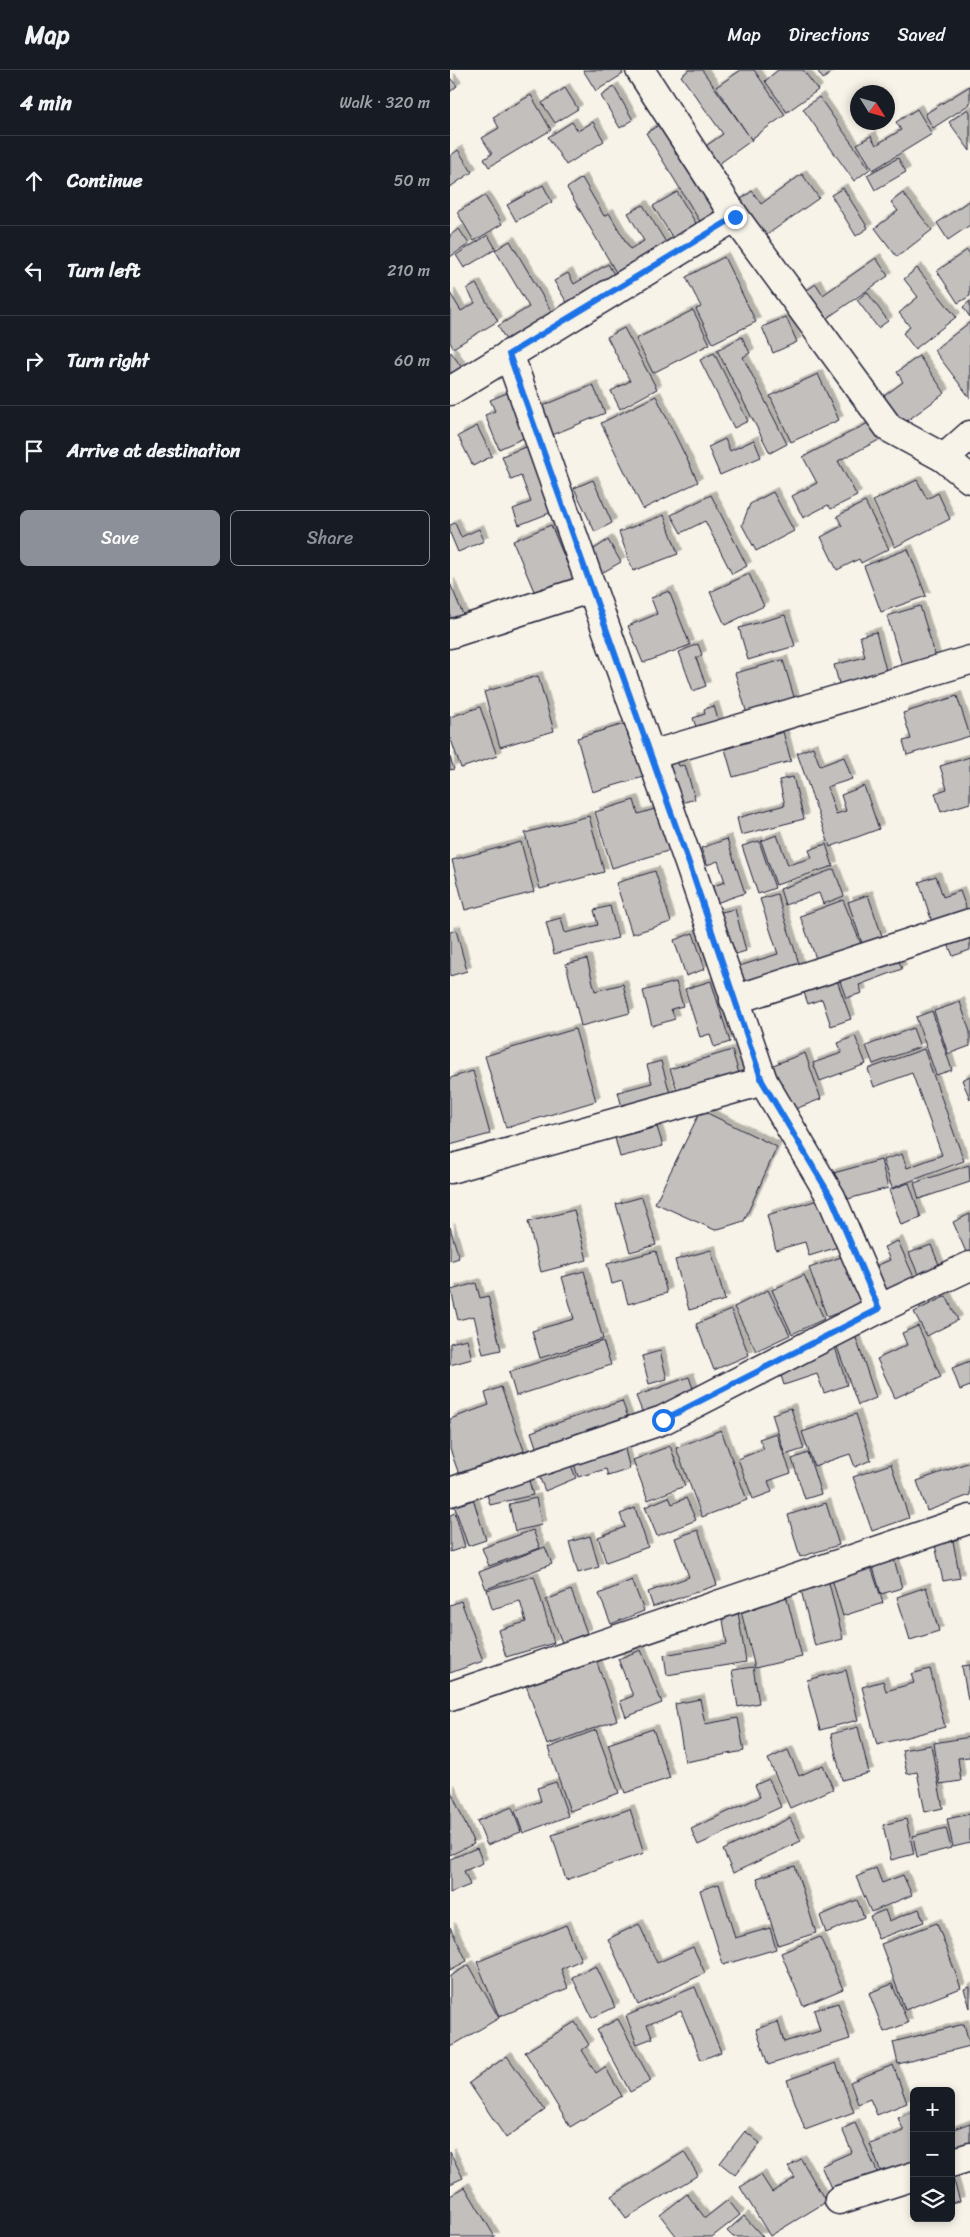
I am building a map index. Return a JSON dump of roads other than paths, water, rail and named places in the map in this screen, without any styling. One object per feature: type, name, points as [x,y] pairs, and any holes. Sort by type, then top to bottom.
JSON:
[{"type":"street","points":[[640,70],[735,217],[889,428],[944,458],[970,479]]},
{"type":"street","points":[[450,391],[735,217]]},
{"type":"street","points":[[509,354],[651,755],[762,1081],[831,1197],[879,1309]]},
{"type":"street","points":[[944,458],[970,435]]},
{"type":"street","points":[[450,634],[592,588]]},
{"type":"street","points":[[651,755],[970,660]]},
{"type":"street","points":[[734,1000],[970,923]]},
{"type":"street","points":[[450,1169],[762,1081]]},
{"type":"street","points":[[450,1492],[663,1420],[879,1309],[970,1266]]},
{"type":"street","points":[[450,1696],[970,1519]]},
{"type":"street","points":[[955,2162],[970,2157]]},
{"type":"street","points":[[839,2200],[911,2177]]}]
